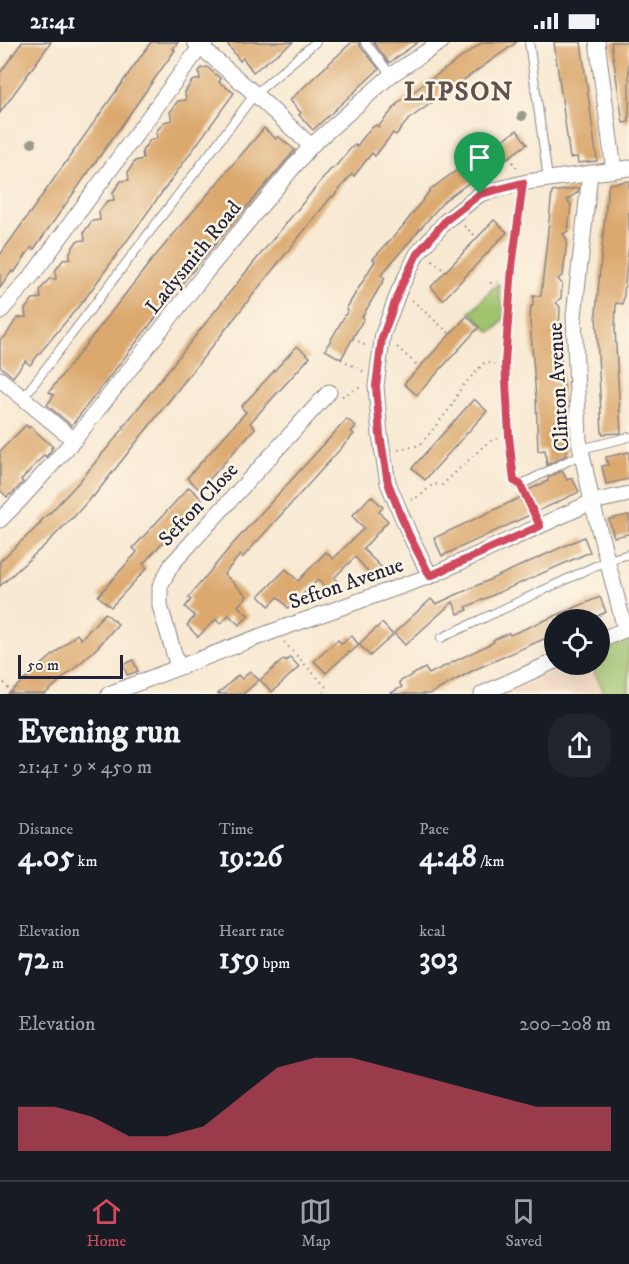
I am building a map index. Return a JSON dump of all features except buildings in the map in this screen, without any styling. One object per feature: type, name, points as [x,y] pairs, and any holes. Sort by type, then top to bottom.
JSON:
[{"type":"street","name":"Ladysmith Road","points":[[0,520],[74,440],[206,272],[311,146],[391,75],[441,42]]},
{"type":"street","points":[[430,576],[408,533],[388,483],[377,396],[383,334],[400,289],[417,254],[446,220],[480,194],[523,183],[621,169],[597,42]]},
{"type":"street","points":[[0,312],[34,273],[201,43],[311,146]]},
{"type":"street","name":"Clinton Avenue","points":[[590,174],[574,316],[579,440],[592,502],[627,628]]},
{"type":"street","points":[[0,379],[74,440]]},
{"type":"street","name":"Sefton Close","points":[[178,667],[160,606],[160,586],[172,564],[329,392]]},
{"type":"street","name":"Sefton Avenue","points":[[109,694],[274,631],[430,576],[592,502],[629,494]]},
{"type":"street","points":[[610,636],[627,628]]},
{"type":"street","points":[[482,694],[544,666]]},
{"type":"lane","points":[[23,398],[255,94],[316,42]]},
{"type":"lane","points":[[365,42],[391,75]]},
{"type":"lane","points":[[529,42],[548,179]]},
{"type":"lane","points":[[523,183],[512,267],[505,363],[514,481],[520,484],[581,451],[629,437]]},
{"type":"lane","points":[[441,638],[608,560],[629,554]]},
{"type":"path","points":[[452,215],[478,238]]},
{"type":"path","points":[[421,250],[446,272]]},
{"type":"path","points":[[400,289],[450,334]]},
{"type":"path","points":[[383,334],[419,367]]},
{"type":"path","points":[[341,359],[377,379]]},
{"type":"path","points":[[383,453],[420,445],[451,407],[461,388],[485,362]]},
{"type":"path","points":[[329,392],[338,399],[377,379]]},
{"type":"path","points":[[397,506],[420,496],[433,484],[442,485],[488,442],[509,436]]},
{"type":"path","points":[[520,484],[540,526]]},
{"type":"path","points":[[274,631],[326,687],[323,694]]},
{"type":"path","points":[[0,678],[13,694]]},
{"type":"shaded area","points":[[629,639],[629,694],[503,694],[544,675],[610,675],[610,646]]},
{"type":"green space","points":[[499,284],[500,299],[507,311],[497,328],[490,332],[470,312]]},
{"type":"green space","points":[[629,639],[629,694],[605,694],[596,675],[610,675],[610,646]]},
{"type":"district","name":"LIPSON","points":[[459,91]]},
{"type":"route","points":[[523,183],[512,267],[505,363],[514,481],[520,484],[540,526],[430,576],[408,533],[388,483],[380,435],[376,386],[382,338],[398,294],[417,254],[446,220],[480,194],[523,183]]}]
